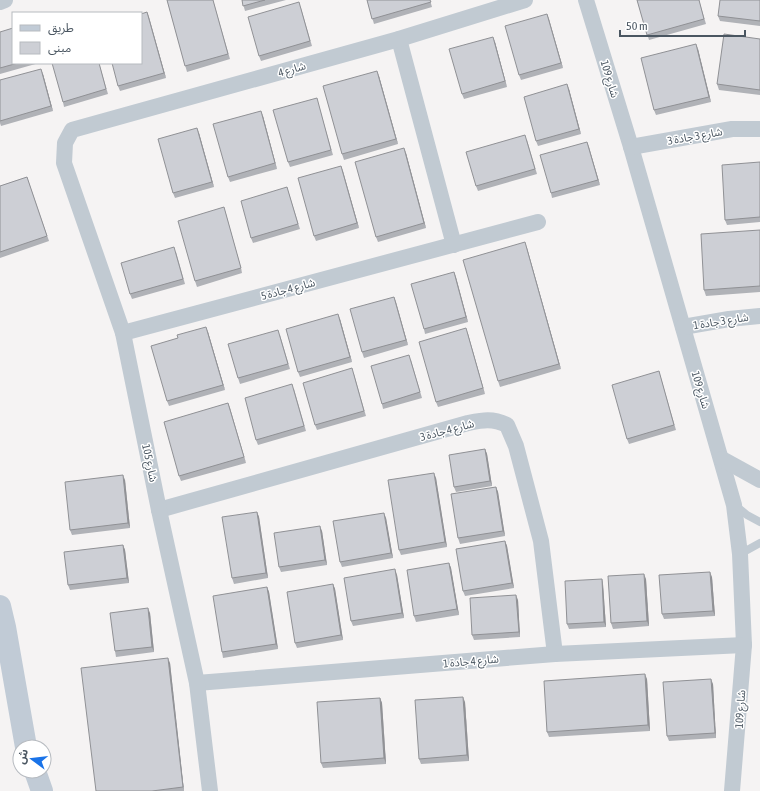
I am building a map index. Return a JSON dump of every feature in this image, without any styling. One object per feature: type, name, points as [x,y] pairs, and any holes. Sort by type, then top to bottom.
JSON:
[{"type":"main road","points":[[0,606],[25,739]]},
{"type":"main road","points":[[29,779],[31,791]]},
{"type":"main road","points":[[38,779],[42,791]]},
{"type":"street","points":[[0,2],[5,0]]},
{"type":"street","name":"شارع 4","points":[[65,143],[72,130],[399,39],[525,0]]},
{"type":"street","name":"شارع 109","points":[[586,0],[631,147],[734,505],[740,554],[744,645],[732,791]]},
{"type":"street","points":[[399,39],[454,245]]},
{"type":"street","name":"شارع 3 جادة 3","points":[[631,147],[732,129],[760,129]]},
{"type":"street","name":"شارع 105","points":[[65,143],[64,163],[123,333],[159,510],[197,683],[210,791]]},
{"type":"street","name":"شارع 4 جادة 5","points":[[123,333],[538,222]]},
{"type":"street","name":"شارع 3 جادة 1","points":[[683,327],[729,318],[760,316]]},
{"type":"street","name":"شارع 4 جادة 3","points":[[159,510],[468,423],[490,419],[498,420],[507,425],[516,446],[541,541],[555,654]]},
{"type":"street","points":[[722,459],[760,480]]},
{"type":"street","name":"شارع 4 جادة 1","points":[[197,683],[555,654],[744,645]]},
{"type":"lane","points":[[734,505],[747,515],[760,522]]},
{"type":"lane","points":[[740,554],[760,543]]},
{"type":"building","points":[[167,0],[213,0],[228,54],[185,66]]},
{"type":"building","points":[[242,0],[265,0],[243,6]]},
{"type":"building","points":[[367,0],[430,0],[431,2],[372,19]]},
{"type":"building","points":[[637,0],[699,0],[704,19],[647,35]]},
{"type":"building","points":[[720,0],[760,0],[760,21],[718,16]]},
{"type":"building","points":[[299,2],[310,41],[259,56],[248,17]]},
{"type":"building","points":[[147,12],[164,73],[118,86],[112,64],[142,64],[142,14]]},
{"type":"building","points":[[547,14],[561,63],[519,75],[505,26]]},
{"type":"building","points":[[12,28],[12,64],[14,64],[0,68],[0,32]]},
{"type":"building","points":[[724,34],[760,39],[760,90],[717,84]]},
{"type":"building","points":[[493,37],[505,81],[462,94],[449,49]]},
{"type":"building","points":[[696,44],[709,97],[654,110],[641,58]]},
{"type":"building","points":[[52,64],[99,64],[106,89],[63,102]]},
{"type":"building","points":[[41,69],[51,106],[0,121],[0,80]]},
{"type":"building","points":[[377,71],[396,139],[342,154],[323,86]]},
{"type":"building","points":[[567,84],[579,129],[536,141],[524,97]]},
{"type":"building","points":[[317,98],[331,150],[288,162],[273,110]]},
{"type":"building","points":[[261,111],[275,163],[228,177],[213,124]]},
{"type":"building","points":[[197,128],[212,182],[173,193],[158,139]]},
{"type":"building","points":[[525,135],[535,169],[476,186],[466,152]]},
{"type":"building","points":[[587,142],[598,180],[551,193],[540,155]]},
{"type":"building","points":[[404,148],[424,223],[376,237],[355,162]]},
{"type":"building","points":[[760,162],[760,217],[725,220],[722,165]]},
{"type":"building","points":[[341,166],[357,223],[314,236],[298,178]]},
{"type":"building","points":[[27,177],[47,236],[0,252],[0,186]]},
{"type":"building","points":[[287,187],[298,224],[251,238],[241,201]]},
{"type":"building","points":[[224,207],[241,268],[195,281],[178,221]]},
{"type":"building","points":[[760,230],[760,286],[704,290],[701,234]]},
{"type":"building","points":[[525,242],[559,364],[498,381],[463,260]]},
{"type":"building","points":[[174,247],[183,279],[130,294],[121,263]]},
{"type":"building","points":[[454,272],[466,317],[424,329],[411,284]]},
{"type":"building","points":[[394,297],[406,340],[362,352],[350,309]]},
{"type":"building","points":[[338,314],[350,357],[298,372],[286,329]]},
{"type":"building","points":[[206,327],[223,385],[167,401],[151,346],[178,338],[177,335]]},
{"type":"building","points":[[466,328],[483,388],[436,402],[419,342]]},
{"type":"building","points":[[278,330],[288,364],[238,378],[228,344]]},
{"type":"building","points":[[409,355],[420,392],[382,404],[371,366]]},
{"type":"building","points":[[352,368],[364,411],[315,425],[303,383]]},
{"type":"building","points":[[659,371],[674,425],[627,439],[612,385]]},
{"type":"building","points":[[292,384],[304,426],[256,440],[245,398]]},
{"type":"building","points":[[228,403],[244,457],[179,476],[164,422]]},
{"type":"building","points":[[485,449],[490,481],[454,487],[449,455]]},
{"type":"building","points":[[434,473],[445,542],[399,550],[388,480]]},
{"type":"building","points":[[123,475],[128,523],[70,530],[65,482]]},
{"type":"building","points":[[496,487],[503,531],[458,538],[451,494]]},
{"type":"building","points":[[257,512],[266,573],[232,578],[222,517]]},
{"type":"building","points":[[384,513],[391,553],[340,562],[333,521]]},
{"type":"building","points":[[320,526],[325,560],[279,567],[274,533]]},
{"type":"building","points":[[505,541],[512,583],[463,591],[456,549]]},
{"type":"building","points":[[123,545],[127,578],[68,585],[64,552]]},
{"type":"building","points":[[449,563],[457,609],[414,616],[407,570]]},
{"type":"building","points":[[395,569],[402,613],[351,621],[344,578]]},
{"type":"building","points":[[710,572],[713,611],[662,614],[659,575]]},
{"type":"building","points":[[644,574],[647,621],[611,623],[608,576]]},
{"type":"building","points":[[602,579],[604,622],[567,624],[565,581]]},
{"type":"building","points":[[333,584],[341,635],[295,643],[287,592]]},
{"type":"building","points":[[267,587],[276,644],[222,652],[213,596]]},
{"type":"building","points":[[516,595],[519,632],[472,635],[470,598]]},
{"type":"building","points":[[148,608],[152,647],[115,651],[110,613]]},
{"type":"building","points":[[168,658],[183,787],[152,791],[96,791],[81,668]]},
{"type":"building","points":[[645,674],[648,725],[547,732],[544,681]]},
{"type":"building","points":[[711,679],[715,733],[667,736],[663,682]]},
{"type":"building","points":[[463,697],[467,755],[419,759],[415,700]]},
{"type":"building","points":[[380,698],[384,758],[321,763],[317,702]]}]
